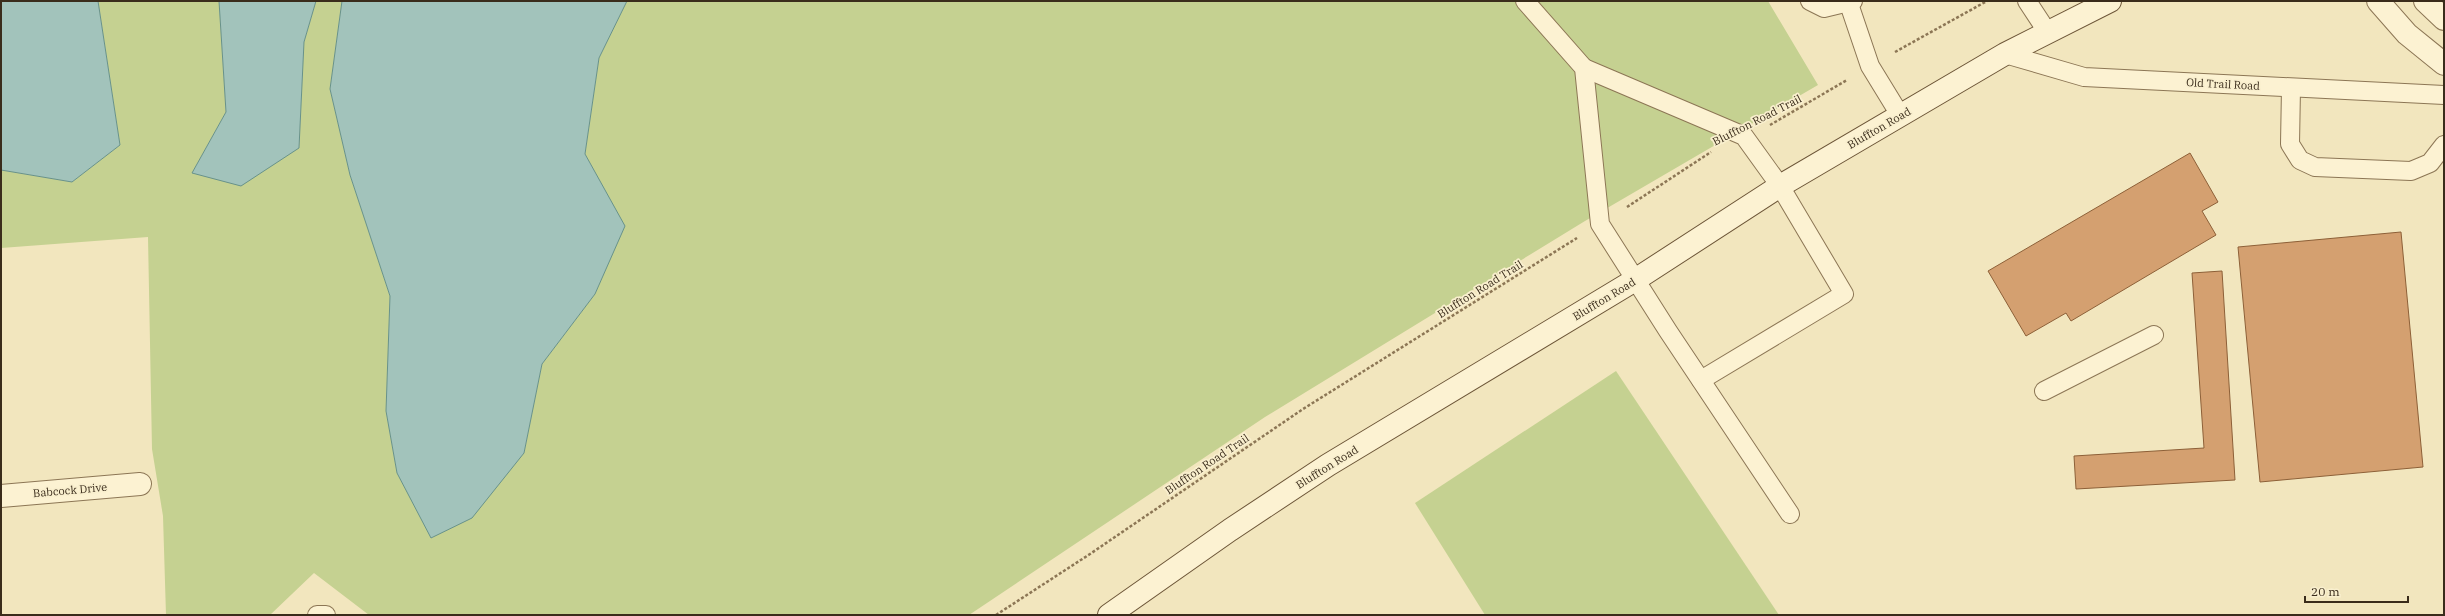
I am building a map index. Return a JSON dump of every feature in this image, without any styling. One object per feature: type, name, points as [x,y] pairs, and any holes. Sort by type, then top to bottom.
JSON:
[{"type":"main road","name":"Bluffton Road","points":[[1109,615],[1230,530],[1328,465],[1635,280],[1780,186],[2005,54],[2110,1]]},
{"type":"main road","points":[[2378,1],[2407,34],[2444,64]]},
{"type":"main road","points":[[2425,1],[2444,19]]},
{"type":"main road","name":"Babcock Drive","points":[[1,496],[140,484]]},
{"type":"lane","points":[[1525,1],[1584,68],[1744,136],[1780,186],[1844,294],[1701,380]]},
{"type":"lane","points":[[1810,1],[1824,8],[1850,2],[1870,66],[1900,116]]},
{"type":"lane","points":[[2027,1],[2048,33]]},
{"type":"lane","name":"Old Trail Road","points":[[2005,54],[2084,77],[2444,95]]},
{"type":"lane","points":[[1584,68],[1600,224],[1635,280],[1790,514]]},
{"type":"lane","points":[[2291,88],[2290,144],[2300,160],[2315,167],[2411,171],[2430,163],[2444,145]]},
{"type":"lane","points":[[2044,391],[2154,335]]},
{"type":"lane","points":[[317,615],[326,615]]},
{"type":"path","name":"Bluffton Road Trail","points":[[996,615],[1090,554],[1303,409],[1600,224],[1723,145],[1770,124],[1987,1]]},
{"type":"green space","points":[[98,1],[219,1],[226,112],[192,173],[299,148],[304,42],[316,1],[342,1],[330,89],[350,175],[390,296],[386,411],[397,473],[432,538],[524,453],[542,364],[595,294],[624,226],[585,154],[599,58],[627,1],[1768,1],[1818,85],[1585,221],[1265,417],[969,615],[369,615],[314,573],[270,615],[166,615],[163,516],[152,449],[148,237],[1,248],[1,170],[72,182],[120,145]]},
{"type":"green space","points":[[1616,371],[1779,615],[1485,615],[1415,503]]},
{"type":"water","points":[[1,1],[98,1],[120,145],[72,182],[1,170]]},
{"type":"water","points":[[219,1],[316,1],[304,42],[299,148],[241,186],[192,173],[226,112]]},
{"type":"water","points":[[342,1],[627,1],[599,58],[585,154],[625,226],[595,294],[542,364],[524,453],[472,518],[431,538],[397,473],[386,411],[390,296],[350,175],[330,89]]},
{"type":"building","points":[[2190,153],[2218,202],[2202,211],[2216,235],[2071,321],[2066,313],[2026,336],[1988,271]]},
{"type":"building","points":[[2401,232],[2423,467],[2260,482],[2238,247]]},
{"type":"building","points":[[2222,271],[2235,480],[2076,489],[2074,456],[2204,448],[2192,273]]}]
